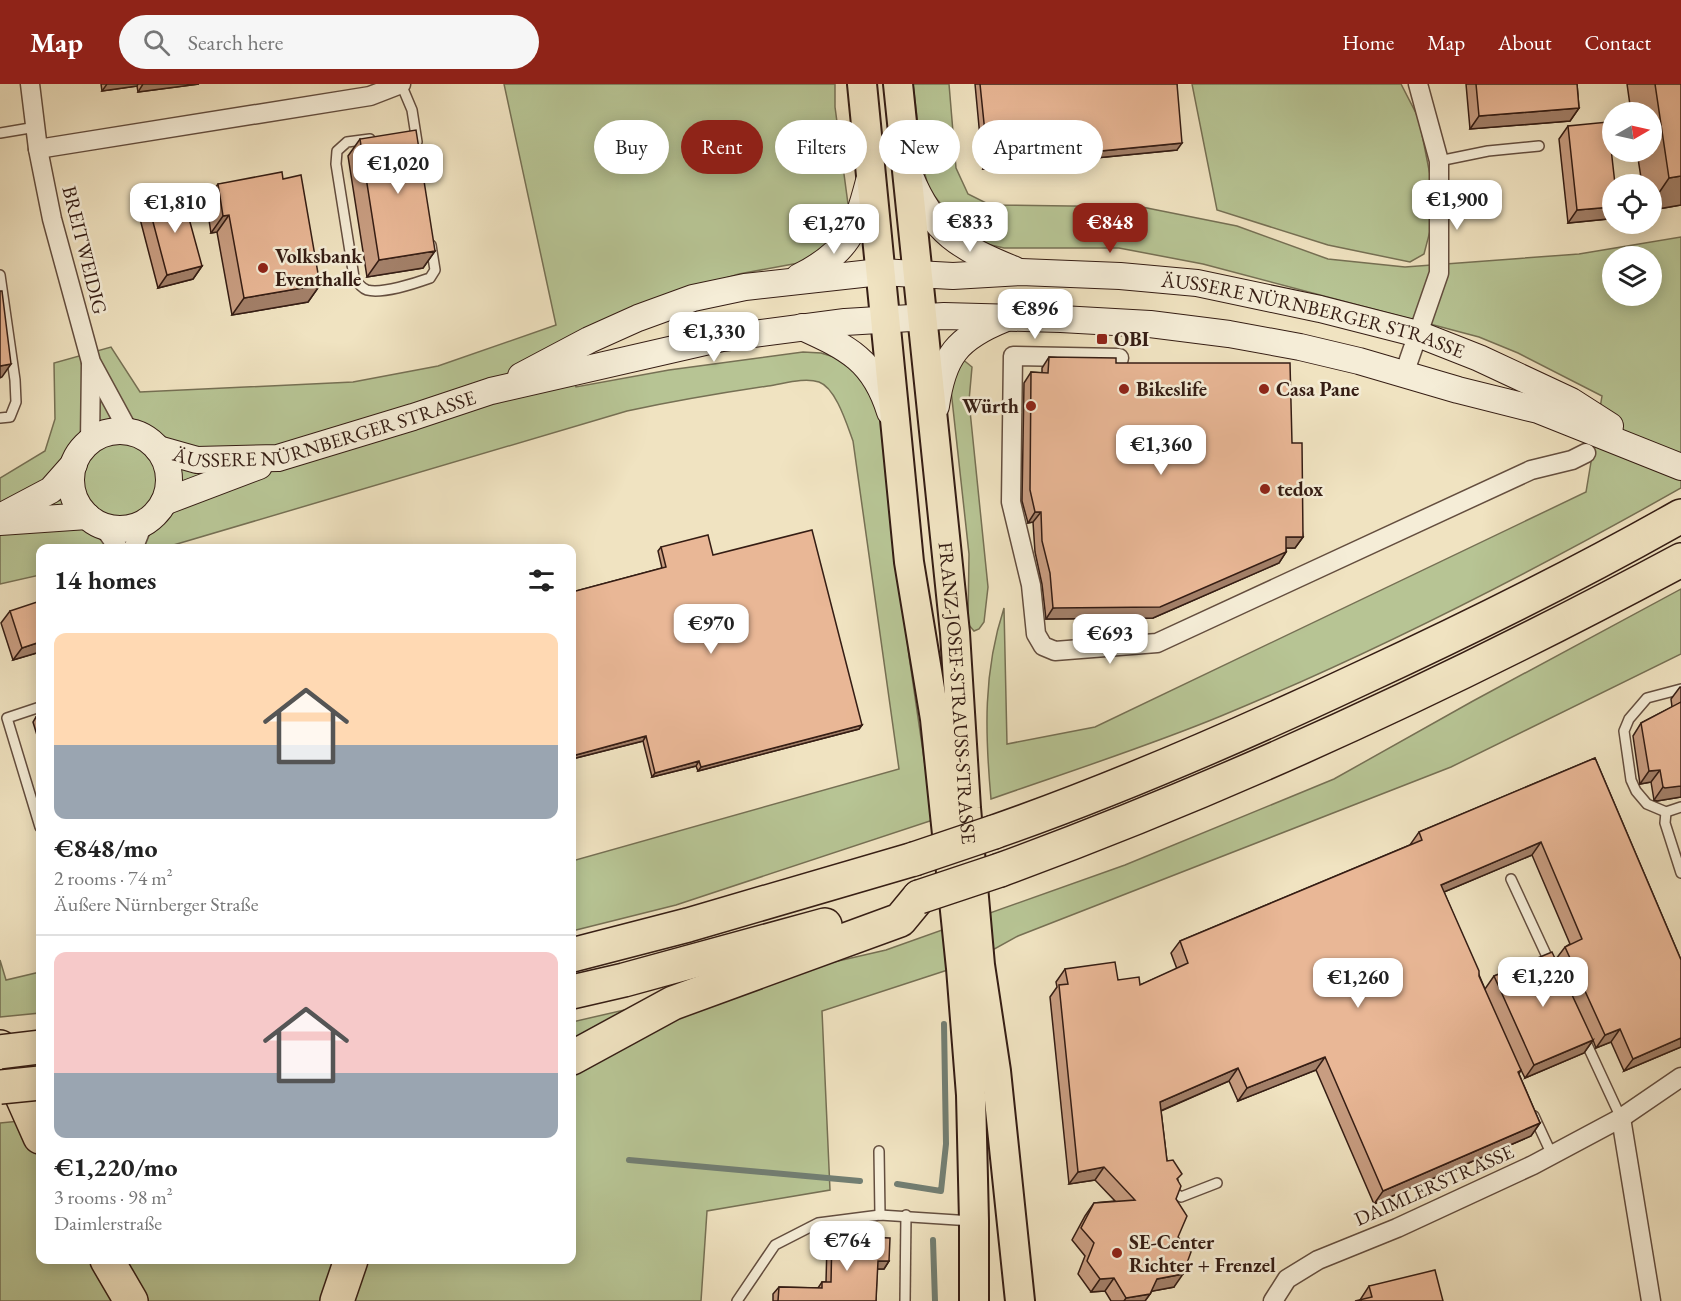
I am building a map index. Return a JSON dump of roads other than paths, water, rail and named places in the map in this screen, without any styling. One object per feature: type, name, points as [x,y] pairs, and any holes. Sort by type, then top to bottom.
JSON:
[{"type":"highway","points":[[576,954],[688,925],[914,859],[1072,805],[1167,767],[1269,722],[1464,630],[1669,523]]},
{"type":"highway","points":[[576,991],[777,939],[919,897],[1086,838],[1368,718],[1539,634],[1681,560]]},
{"type":"highway","points":[[576,1056],[673,1003],[900,920],[919,897]]},
{"type":"highway","points":[[0,1047],[36,1128]]},
{"type":"highway","points":[[0,1052],[36,1048]]},
{"type":"highway","points":[[0,1087],[36,1083]]},
{"type":"highway","points":[[96,1264],[112,1301]]},
{"type":"highway","points":[[109,1264],[131,1301]]},
{"type":"highway","points":[[337,1301],[350,1264]]},
{"type":"main road","name":"FRANZ-JOSEF-STRAUSS-STRASSE","points":[[861,84],[909,562],[935,719],[948,841],[970,1095],[974,1301]]},
{"type":"main road","name":"FRANZ-JOSEF-STRAUSS-STRASSE","points":[[898,84],[902,120]]},
{"type":"main road","points":[[792,281],[823,265],[852,233],[862,209],[870,174]]},
{"type":"main road","name":"FRANZ-JOSEF-STRAUSS-STRASSE","points":[[908,174],[955,633],[966,808],[980,965],[996,1071],[1020,1301]]},
{"type":"main road","points":[[910,174],[927,212],[946,233],[982,256],[1021,272]]},
{"type":"main road","name":"ÄUSSERE NÜRNBERGER STRASSE","points":[[491,391],[589,340],[638,318],[693,298],[745,287],[880,272],[953,276],[1021,272],[1120,276],[1197,283],[1320,309],[1418,334],[1479,358],[1571,401],[1672,463]]},
{"type":"main road","points":[[934,422],[940,380],[950,356],[981,328],[1010,317]]},
{"type":"main road","name":"ÄUSSERE NÜRNBERGER STRASSE","points":[[158,449],[197,460],[278,458],[491,391],[722,338],[884,319],[1010,317],[1150,324],[1229,334],[1300,347],[1538,410],[1672,463]]},
{"type":"main road","points":[[801,327],[837,343],[860,358],[878,382],[887,400],[895,426]]},
{"type":"main road","points":[[0,522],[95,521],[123,529],[143,524],[164,502],[169,475],[158,449],[145,438],[129,432],[109,432],[90,441],[80,451],[71,478],[72,492],[78,505],[95,521]]},
{"type":"main road","points":[[164,502],[278,458]]},
{"type":"main road","points":[[0,517],[51,489],[74,464]]},
{"type":"main road","points":[[974,1221],[986,1223],[995,1228],[1006,1242],[1016,1266]]},
{"type":"street","name":"BREITWEIDIG","points":[[30,84],[38,149],[52,219],[91,362],[129,432]]},
{"type":"street","points":[[38,149],[370,96],[401,84]]},
{"type":"street","points":[[1404,374],[1439,273],[1439,161],[1418,84]]},
{"type":"street","points":[[1119,358],[1013,356],[1011,502],[1030,585],[1036,634],[1043,646],[1055,651],[1157,643],[1531,470],[1572,460],[1586,453]]},
{"type":"street","name":"BREITWEIDIG","points":[[90,441],[91,362]]},
{"type":"street","points":[[95,521],[115,544]]},
{"type":"street","points":[[135,544],[143,524]]},
{"type":"street","name":"DAIMLERSTRASSE","points":[[1273,1301],[1287,1279],[1318,1260],[1397,1228],[1552,1155],[1621,1118],[1681,1077]]},
{"type":"street","points":[[1621,1118],[1651,1301]]},
{"type":"lane","points":[[401,84],[410,102],[418,154]]},
{"type":"lane","points":[[0,133],[36,127]]},
{"type":"lane","points":[[404,134],[415,133]]},
{"type":"lane","points":[[381,137],[347,142],[337,151],[336,164],[354,277],[366,290],[377,291],[430,278],[435,270],[430,238]]},
{"type":"lane","points":[[1439,161],[1488,151],[1539,146]]},
{"type":"lane","points":[[0,275],[16,402],[10,417],[0,418]]},
{"type":"lane","points":[[1681,689],[1647,698],[1629,719],[1624,731],[1631,780],[1636,791],[1647,804],[1666,812],[1681,807]]},
{"type":"lane","points":[[36,708],[7,718],[36,814]]},
{"type":"lane","points":[[1666,812],[1665,823],[1681,873]]},
{"type":"lane","points":[[1511,879],[1556,977]]},
{"type":"lane","points":[[1581,1031],[1621,1118]]},
{"type":"lane","points":[[1528,1102],[1552,1155]]},
{"type":"lane","points":[[879,1151],[880,1215]]},
{"type":"lane","points":[[1175,1193],[1181,1197],[1216,1183]]},
{"type":"lane","points":[[737,1301],[775,1245],[818,1223],[880,1215],[974,1221]]},
{"type":"lane","points":[[905,1301],[906,1215]]},
{"type":"waterway","points":[[897,1184],[941,1191],[946,1144],[944,1024]]},
{"type":"waterway","points":[[629,1160],[860,1181]]},
{"type":"waterway","points":[[933,1240],[935,1301]]},
{"type":"place","name":"Volksbank Eventhalle","points":[[263,268]]},
{"type":"place","name":"OBI","points":[[1102,339]]},
{"type":"place","name":"Bikeslife","points":[[1124,389]]},
{"type":"place","name":"Casa Pane","points":[[1264,389]]},
{"type":"place","name":"Würth","points":[[1031,406]]},
{"type":"place","name":"tedox","points":[[1265,489]]},
{"type":"place","name":"SE-Center Richter + Frenzel","points":[[1117,1253]]}]
